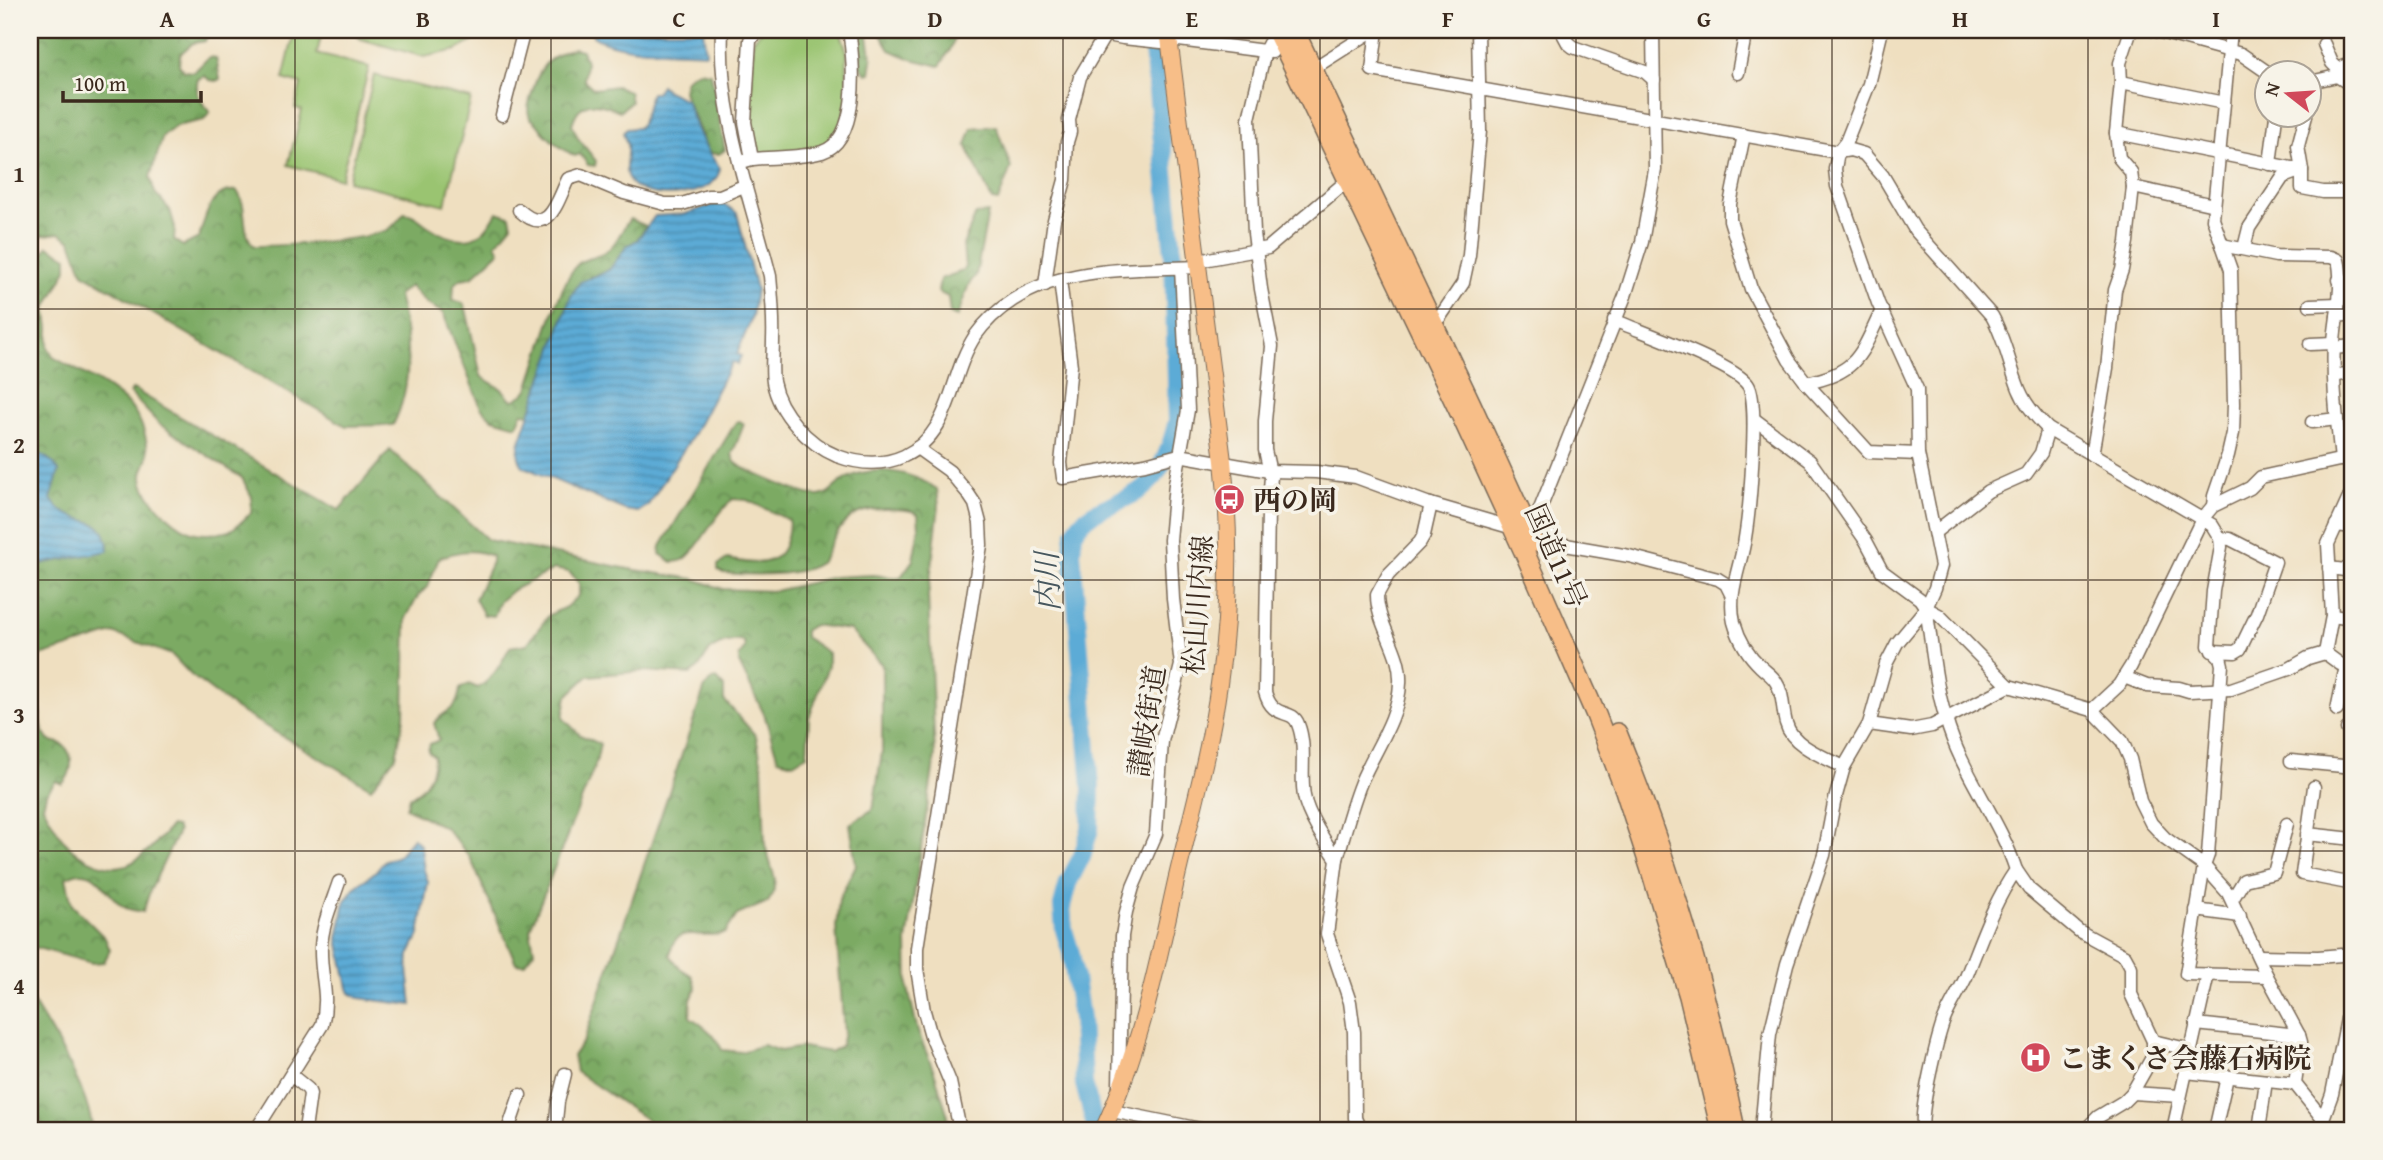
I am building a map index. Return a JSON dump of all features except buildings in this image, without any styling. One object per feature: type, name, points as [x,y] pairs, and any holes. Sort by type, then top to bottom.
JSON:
[{"type":"highway","name":"国道11号","points":[[1294,30],[1306,73],[1348,180],[1426,324]]},
{"type":"highway","name":"国道11号","points":[[1271,44],[1306,73],[1525,524],[1594,678],[1633,773],[1696,963],[1723,1067],[1735,1130]]},
{"type":"highway","name":"国道11号","points":[[1525,524],[1625,790],[1689,996],[1721,1130]]},
{"type":"main road","name":"松山川内線","points":[[1104,1129],[1119,1094],[1148,1004],[1219,687],[1225,643],[1229,511],[1199,264],[1166,38]]},
{"type":"street","points":[[502,115],[524,30]]},
{"type":"street","points":[[722,30],[721,63],[724,88],[746,161]]},
{"type":"street","points":[[758,30],[750,40],[745,122],[746,185],[769,276],[773,305],[774,384],[790,417],[820,446],[831,453],[858,462],[896,459],[917,449],[933,434],[941,422],[975,337],[1000,309],[1016,298],[1060,280],[1115,270],[1180,268],[1268,248],[1348,180]]},
{"type":"street","points":[[1082,30],[1142,39],[1271,44],[1249,119],[1254,233],[1272,346],[1265,421],[1265,450],[1271,477],[1265,692],[1268,704],[1273,710],[1293,717],[1297,722],[1304,757],[1304,796],[1337,859]]},
{"type":"street","points":[[1306,73],[1376,30]]},
{"type":"street","points":[[1376,30],[1372,70],[1479,91],[1838,152],[1850,150],[1864,154],[1882,176],[1914,230],[1992,316],[2000,331],[2019,390],[2037,418],[2048,429],[2212,525],[2220,538],[2209,646],[2220,657],[2221,688],[2208,855],[2186,974],[2267,976]]},
{"type":"street","points":[[1426,324],[1440,317],[1463,283],[1467,264],[1480,131],[1478,30]]},
{"type":"street","points":[[1561,30],[1573,47],[1645,72],[1654,80]]},
{"type":"street","points":[[1525,524],[1625,296],[1642,242],[1655,170],[1653,30]]},
{"type":"street","points":[[1738,73],[1746,30]]},
{"type":"street","points":[[1761,1130],[1770,1034],[1787,964],[1824,855],[1833,803],[1844,767],[1869,724],[1886,664],[1896,643],[1926,608],[1941,566],[1918,454],[1917,389],[1882,310],[1836,186],[1838,152],[1846,142],[1869,84],[1882,30]]},
{"type":"street","points":[[2092,455],[2107,368],[2115,290],[2125,251],[2133,187],[2131,172],[2119,159],[2116,133],[2120,63],[2131,30]]},
{"type":"street","points":[[2153,30],[2181,34],[2241,54],[2254,63]]},
{"type":"street","points":[[2213,506],[2230,444],[2234,404],[2231,270],[2213,219],[2231,30]]},
{"type":"street","points":[[1045,285],[1054,220],[1065,180],[1069,120],[1080,77],[1105,35]]},
{"type":"street","points":[[746,161],[821,152],[840,138],[848,121],[851,102],[852,53],[849,37]]},
{"type":"street","points":[[2324,44],[2332,63],[2348,83],[2353,99]]},
{"type":"street","points":[[2324,77],[2353,63]]},
{"type":"street","points":[[2121,82],[2224,103]]},
{"type":"street","points":[[2270,164],[2274,130]]},
{"type":"street","points":[[2302,130],[2298,146],[2302,188],[2323,192],[2353,192]]},
{"type":"street","points":[[2116,133],[2302,170]]},
{"type":"street","points":[[1744,135],[1730,204],[1733,236],[1751,289],[1763,314],[1789,360],[1806,383],[1869,452],[1918,454]]},
{"type":"street","points":[[2245,248],[2249,228],[2283,177],[2302,170]]},
{"type":"street","points":[[519,210],[539,222],[546,219],[554,210],[568,179],[582,175],[624,193],[665,204],[682,204],[708,196],[720,196],[746,185]]},
{"type":"street","points":[[2133,187],[2214,205]]},
{"type":"street","points":[[2092,710],[2124,677],[2202,519],[2213,506],[2250,488],[2261,477],[2347,458],[2337,419],[2335,376],[2334,346],[2340,264],[2335,258],[2276,257],[2222,245]]},
{"type":"street","name":"讃岐街道","points":[[1119,1094],[1122,936],[1133,887],[1156,834],[1162,741],[1181,664],[1173,599],[1170,540],[1176,455],[1188,410],[1189,390],[1180,268]]},
{"type":"street","points":[[1060,280],[1071,366],[1060,464],[1063,478],[1145,464],[1176,455],[1269,471],[1316,472],[1356,477],[1431,504],[1525,524],[1542,522],[1554,543],[1629,556],[1718,579],[1726,584],[1732,596]]},
{"type":"street","points":[[2339,280],[2353,281]]},
{"type":"street","points":[[2311,304],[2353,314]]},
{"type":"street","points":[[1806,383],[1838,375],[1850,366],[1860,356],[1882,310]]},
{"type":"street","points":[[1614,320],[1676,345],[1741,376],[1750,387],[1754,419],[1745,537],[1732,596],[1734,619],[1742,645],[1776,681],[1791,736],[1809,749],[1844,767]]},
{"type":"street","points":[[2310,344],[2353,346]]},
{"type":"street","points":[[2335,376],[2353,372]]},
{"type":"street","points":[[1754,419],[1810,461],[1866,541],[1882,571],[1920,598],[1926,608],[1946,719],[1976,789],[2010,853],[2016,870],[2029,889],[2079,931],[2125,956],[2131,967],[2131,994],[2152,1041],[2153,1056],[2132,1094],[2098,1117],[2085,1130]]},
{"type":"street","points":[[2312,422],[2337,419]]},
{"type":"street","points":[[1935,532],[1989,491],[2026,474],[2041,453],[2048,429]]},
{"type":"street","points":[[917,449],[948,471],[967,492],[975,505],[981,533],[973,599],[917,948],[917,969],[924,1011],[930,1036],[950,1082],[960,1130]]},
{"type":"street","points":[[2325,653],[2332,616],[2328,544],[2353,489]]},
{"type":"street","points":[[1360,1130],[1355,1118],[1354,1032],[1350,1002],[1327,934],[1337,859],[1360,784],[1396,707],[1401,683],[1398,662],[1382,622],[1377,595],[1388,575],[1420,542],[1431,504]]},
{"type":"street","points":[[2336,525],[2353,527]]},
{"type":"street","points":[[2212,651],[2235,652],[2240,649],[2257,614],[2275,562],[2230,539],[2220,538]]},
{"type":"street","points":[[2329,568],[2353,571]]},
{"type":"street","points":[[1926,608],[1939,615],[2009,686],[2092,710],[2122,741],[2130,760],[2140,801],[2151,823],[2165,838],[2204,866],[2232,900],[2267,976],[2299,1035],[2301,1042],[2295,1084],[2321,1125]]},
{"type":"street","points":[[2332,616],[2353,619]]},
{"type":"street","points":[[2124,677],[2147,686],[2189,691],[2231,689],[2325,653],[2350,667],[2337,710]]},
{"type":"street","points":[[1869,724],[1911,730],[1932,726],[2009,686]]},
{"type":"street","points":[[2291,761],[2353,767]]},
{"type":"street","points":[[2314,787],[2302,874],[2353,884]]},
{"type":"street","points":[[2232,900],[2244,880],[2274,873],[2287,824]]},
{"type":"street","points":[[2307,834],[2353,839]]},
{"type":"street","points":[[1924,1130],[1921,1125],[1923,1110],[1944,1020],[1964,981],[2000,892],[2016,870]]},
{"type":"street","points":[[256,1130],[316,1036],[326,1008],[327,995],[321,962],[322,938],[339,882]]},
{"type":"street","points":[[2196,910],[2240,916]]},
{"type":"street","points":[[2258,956],[2318,957],[2353,954]]},
{"type":"street","points":[[2174,1130],[2208,974]]},
{"type":"street","points":[[2321,1125],[2348,1050],[2353,989]]},
{"type":"street","points":[[2196,1024],[2299,1035]]},
{"type":"street","points":[[2152,1041],[2191,1050]]},
{"type":"street","points":[[2186,1072],[2295,1084]]},
{"type":"street","points":[[555,1130],[565,1074]]},
{"type":"street","points":[[291,1075],[308,1089],[310,1094],[305,1130]]},
{"type":"street","points":[[2215,1130],[2227,1077]]},
{"type":"street","points":[[2259,1130],[2266,1081]]},
{"type":"street","points":[[2132,1094],[2180,1096]]},
{"type":"street","points":[[508,1130],[520,1095]]},
{"type":"street","points":[[1112,1111],[1154,1125],[1205,1130]]},
{"type":"green space","points":[[30,30],[209,30],[205,41],[193,43],[180,54],[179,65],[184,71],[194,72],[209,57],[216,58],[220,79],[210,80],[204,76],[198,79],[197,84],[199,97],[210,112],[204,120],[176,126],[163,136],[150,177],[155,193],[170,210],[175,227],[174,240],[183,246],[199,238],[210,205],[228,191],[237,191],[241,197],[247,234],[254,246],[303,244],[379,233],[389,229],[404,213],[447,236],[467,239],[483,232],[497,212],[510,216],[512,225],[496,244],[500,251],[472,277],[461,279],[454,285],[453,300],[463,303],[466,309],[481,376],[514,400],[528,389],[550,322],[571,272],[582,261],[608,250],[630,219],[646,226],[637,240],[627,246],[609,270],[590,277],[571,296],[530,414],[522,413],[517,426],[493,419],[481,408],[443,313],[426,303],[410,286],[398,295],[408,361],[404,393],[393,425],[346,426],[83,273],[71,241],[59,233],[30,237]]},
{"type":"green space","points":[[295,30],[321,36],[317,54],[369,67],[341,179],[288,165],[302,110],[295,108],[301,84],[283,79]]},
{"type":"green space","points":[[348,30],[488,30],[457,50],[424,57],[361,39]]},
{"type":"green space","points":[[762,30],[840,30],[847,52],[847,100],[840,132],[822,149],[755,157],[750,131],[753,40]]},
{"type":"green space","points":[[854,30],[867,30],[872,60],[870,73],[866,74],[860,65],[860,44]]},
{"type":"green space","points":[[878,30],[957,30],[951,48],[940,66],[911,59],[890,50]]},
{"type":"green space","points":[[573,48],[582,50],[586,62],[584,80],[594,89],[616,86],[629,91],[631,102],[620,111],[604,105],[590,104],[579,110],[575,116],[572,125],[578,138],[596,161],[595,166],[588,165],[580,154],[575,156],[556,143],[530,118],[528,112],[534,86],[544,65]]},
{"type":"green space","points":[[699,71],[711,73],[725,150],[719,154],[709,153],[683,92],[687,78]]},
{"type":"green space","points":[[374,75],[471,99],[445,205],[348,181]]},
{"type":"green space","points":[[996,126],[1011,167],[998,201],[992,200],[966,145],[972,128]]},
{"type":"green space","points":[[988,213],[976,275],[969,284],[957,317],[950,314],[948,297],[938,292],[940,279],[963,271],[963,245],[976,214]]},
{"type":"green space","points":[[48,246],[67,257],[67,269],[46,308],[48,347],[53,357],[109,389],[136,414],[147,443],[148,455],[142,475],[143,483],[166,515],[189,531],[202,534],[233,529],[251,513],[252,497],[242,478],[159,424],[130,393],[133,389],[339,510],[390,450],[488,540],[629,569],[694,579],[723,589],[775,591],[834,577],[873,575],[900,578],[913,560],[919,528],[918,514],[911,511],[866,511],[845,522],[823,560],[813,566],[789,573],[723,573],[718,570],[718,565],[727,559],[753,563],[772,560],[784,547],[787,535],[789,520],[747,500],[733,499],[688,556],[682,561],[672,562],[660,554],[661,546],[736,422],[744,424],[732,455],[735,462],[743,468],[803,493],[823,495],[857,474],[881,471],[904,474],[937,489],[939,506],[928,596],[935,756],[907,942],[908,988],[918,1032],[948,1116],[949,1130],[662,1130],[576,1072],[573,1056],[584,1040],[705,687],[717,679],[724,687],[724,700],[756,736],[762,766],[765,845],[775,879],[773,894],[768,902],[737,915],[725,933],[683,935],[673,944],[670,955],[680,968],[692,976],[696,988],[691,1000],[690,1017],[709,1031],[722,1050],[741,1052],[763,1045],[780,1051],[803,1047],[830,1052],[841,1046],[844,1032],[836,927],[839,899],[856,865],[850,824],[873,809],[882,752],[882,665],[850,630],[813,625],[805,630],[805,637],[828,653],[828,666],[809,718],[807,755],[793,763],[778,759],[764,714],[739,663],[739,656],[745,648],[744,642],[736,640],[718,645],[690,674],[643,671],[588,676],[567,696],[563,718],[580,735],[600,744],[596,763],[530,929],[534,951],[524,964],[516,963],[470,857],[446,828],[406,808],[409,797],[424,786],[432,769],[434,756],[428,751],[430,744],[439,740],[434,723],[454,707],[460,689],[469,684],[478,688],[484,684],[497,670],[510,647],[527,644],[549,615],[566,607],[579,595],[579,583],[569,572],[554,569],[513,590],[500,601],[494,616],[484,615],[475,599],[492,562],[492,556],[478,552],[459,552],[439,558],[428,586],[418,596],[406,618],[404,718],[396,756],[371,788],[236,709],[191,675],[172,655],[113,633],[31,659],[43,732],[48,740],[64,746],[71,760],[70,771],[65,780],[62,784],[56,781],[46,794],[43,806],[66,843],[87,859],[114,867],[131,863],[142,856],[171,826],[176,827],[178,832],[143,912],[126,908],[100,882],[86,873],[77,873],[66,878],[72,905],[105,938],[110,950],[104,962],[92,963],[30,946],[30,276]]},
{"type":"green space","points":[[30,997],[76,1078],[93,1130],[45,1130],[30,1101]]},
{"type":"water","points":[[592,30],[703,30],[706,53],[647,50],[616,45],[593,36]]},
{"type":"water","points":[[661,85],[686,100],[697,130],[720,168],[716,178],[708,186],[697,191],[655,194],[634,186],[627,177],[627,144],[623,133],[626,129],[638,128],[642,123],[651,93],[656,93]]},
{"type":"water","points":[[721,202],[737,213],[756,289],[752,317],[737,354],[741,356],[737,365],[732,362],[693,435],[648,505],[638,512],[625,510],[524,467],[519,455],[520,442],[571,296],[580,282],[609,270],[655,216],[685,214]]},
{"type":"water","points":[[30,451],[47,458],[59,471],[51,499],[59,509],[101,529],[106,537],[108,551],[30,566]]},
{"type":"water","points":[[413,838],[421,848],[428,882],[419,935],[409,955],[412,1005],[359,998],[350,993],[348,988],[338,939],[345,901],[354,888],[375,872],[385,860],[397,857]]},
{"type":"waterway","name":"内川","points":[[1096,1130],[1084,1084],[1081,1018],[1062,906],[1068,883],[1082,856],[1090,829],[1091,787],[1072,553],[1074,534],[1088,517],[1135,494],[1150,482],[1169,449],[1177,421],[1173,253],[1151,30]]},
{"type":"place","name":"西の岡","points":[[1230,499]]},
{"type":"place","name":"こまくさ会藤石病院","points":[[2036,1057]]}]
